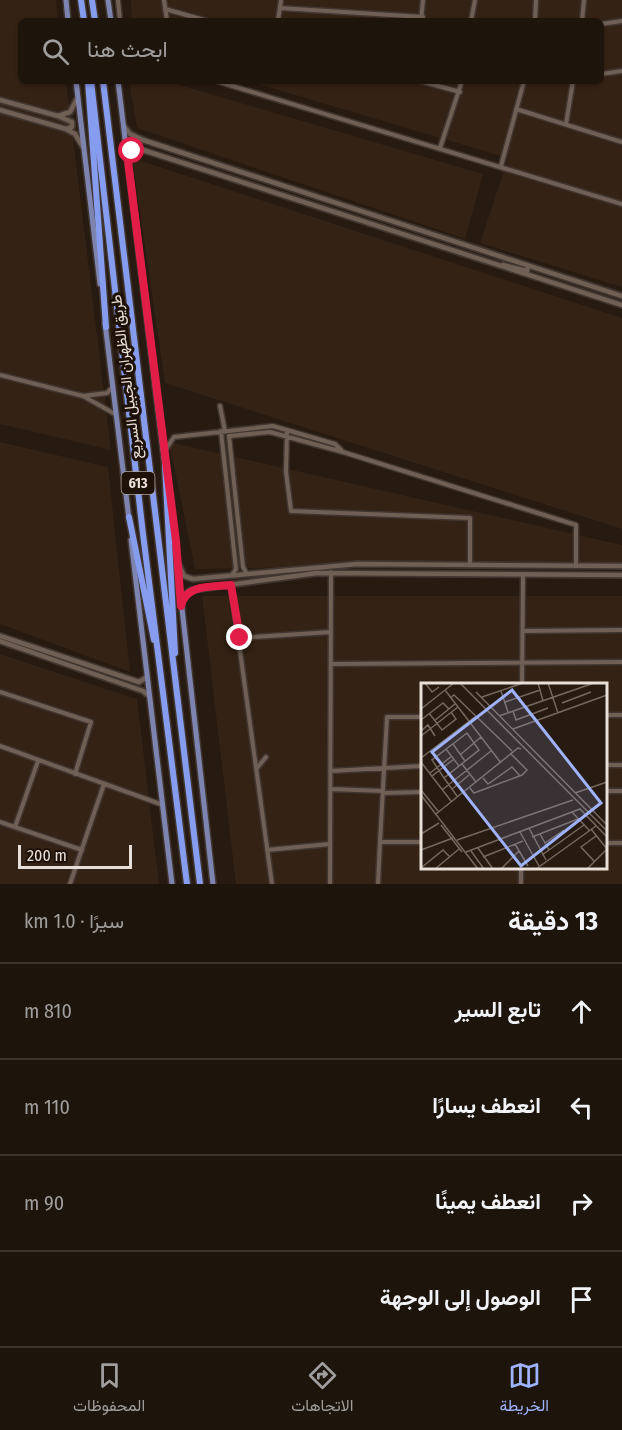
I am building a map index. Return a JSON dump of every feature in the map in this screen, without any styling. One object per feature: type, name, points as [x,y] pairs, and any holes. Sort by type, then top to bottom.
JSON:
[{"type":"highway","points":[[81,0],[84,18]]},
{"type":"highway","points":[[92,0],[95,18]]},
{"type":"highway","points":[[90,84],[105,327]]},
{"type":"highway","name":"طريق الظهران الجبيل السريع","points":[[90,84],[187,884]]},
{"type":"highway","name":"طريق الظهران الجبيل السريع","points":[[103,84],[200,884]]},
{"type":"highway","points":[[165,465],[181,725]]},
{"type":"highway","points":[[129,517],[164,690]]},
{"type":"main road","points":[[66,0],[68,18]]},
{"type":"main road","points":[[108,0],[111,18]]},
{"type":"main road","name":"613","points":[[76,84],[105,327],[114,380],[172,884]]},
{"type":"main road","points":[[118,84],[178,561],[181,606],[213,884]]},
{"type":"street","points":[[118,0],[120,18]]},
{"type":"street","points":[[164,0],[166,18]]},
{"type":"street","points":[[278,18],[281,0]]},
{"type":"street","points":[[422,18],[423,0]]},
{"type":"street","points":[[472,18],[475,0]]},
{"type":"street","points":[[535,18],[536,0]]},
{"type":"street","points":[[582,18],[584,0]]},
{"type":"street","points":[[280,8],[409,18]]},
{"type":"street","points":[[165,9],[197,18]]},
{"type":"street","points":[[604,24],[622,21]]},
{"type":"street","points":[[604,74],[622,71]]},
{"type":"street","points":[[226,84],[622,204]]},
{"type":"street","points":[[431,84],[460,92]]},
{"type":"street","points":[[440,148],[461,84]]},
{"type":"street","points":[[501,166],[523,84]]},
{"type":"street","points":[[566,124],[573,84]]},
{"type":"street","points":[[58,116],[70,112],[78,97]]},
{"type":"street","points":[[0,100],[72,122],[72,127],[66,129]]},
{"type":"street","points":[[516,109],[622,142]]},
{"type":"street","points":[[0,110],[66,129],[75,134],[83,147]]},
{"type":"street","points":[[123,121],[130,134],[143,140],[622,296]]},
{"type":"street","points":[[143,140],[137,144],[143,150]]},
{"type":"street","points":[[128,161],[132,151],[143,150],[622,305]]},
{"type":"street","points":[[418,240],[415,236],[418,232],[447,239]]},
{"type":"street","points":[[498,265],[509,265],[527,271],[529,268],[525,264]]},
{"type":"street","points":[[0,375],[83,396],[111,410],[118,421]]},
{"type":"street","points":[[83,396],[107,393],[112,389],[114,380]]},
{"type":"street","points":[[220,406],[243,567],[248,573]]},
{"type":"street","points":[[164,452],[174,437],[273,426],[335,444],[343,452]]},
{"type":"street","points":[[287,430],[286,472],[291,511],[470,518],[470,565]]},
{"type":"street","points":[[225,432],[270,432],[343,452],[576,525],[576,566]]},
{"type":"street","points":[[225,432],[236,568],[232,575]]},
{"type":"street","points":[[231,527],[239,535]]},
{"type":"street","points":[[178,561],[181,571],[188,578],[357,564],[622,566]]},
{"type":"street","points":[[181,606],[184,595],[191,590],[331,572],[622,575]]},
{"type":"street","points":[[330,884],[331,572]]},
{"type":"street","points":[[522,683],[523,574]]},
{"type":"street","points":[[231,585],[272,884]]},
{"type":"street","points":[[523,631],[622,630]]},
{"type":"street","points":[[240,638],[331,632]]},
{"type":"street","points":[[0,636],[139,682],[145,681],[148,675]]},
{"type":"street","points":[[0,641],[143,691],[150,700]]},
{"type":"street","points":[[331,664],[622,662]]},
{"type":"street","points":[[0,692],[91,722],[75,774]]},
{"type":"street","points":[[378,884],[387,717],[421,717]]},
{"type":"street","points":[[0,746],[163,805]]},
{"type":"street","points":[[256,768],[266,757]]},
{"type":"street","points":[[15,827],[38,761]]},
{"type":"street","points":[[330,771],[421,766]]},
{"type":"street","points":[[70,884],[104,784]]},
{"type":"street","points":[[330,789],[421,792]]},
{"type":"street","points":[[0,822],[82,850]]},
{"type":"street","points":[[380,842],[421,842]]},
{"type":"street","points":[[267,850],[330,844]]},
{"type":"shaded area","points":[[0,0],[56,0],[58,18],[18,18],[18,84],[66,84],[111,450],[0,424]]},
{"type":"shaded area","points":[[131,0],[622,0],[622,287],[480,243],[508,158],[258,84],[604,84],[604,18],[132,18]]},
{"type":"shaded area","points":[[130,84],[176,84],[483,174],[465,239],[137,128]]},
{"type":"shaded area","points":[[132,158],[622,318],[622,529],[165,383]]},
{"type":"shaded area","points":[[0,442],[108,467],[130,672],[0,624]]},
{"type":"shaded area","points":[[169,442],[622,545],[622,562],[195,569]]},
{"type":"shaded area","points":[[202,596],[622,596],[622,884],[236,884]]},
{"type":"shaded area","points":[[0,654],[137,699],[159,884],[0,884]]},
{"type":"route","points":[[132,151],[128,155],[128,161],[176,541],[181,606],[184,595],[191,590],[231,585],[240,638]]}]
